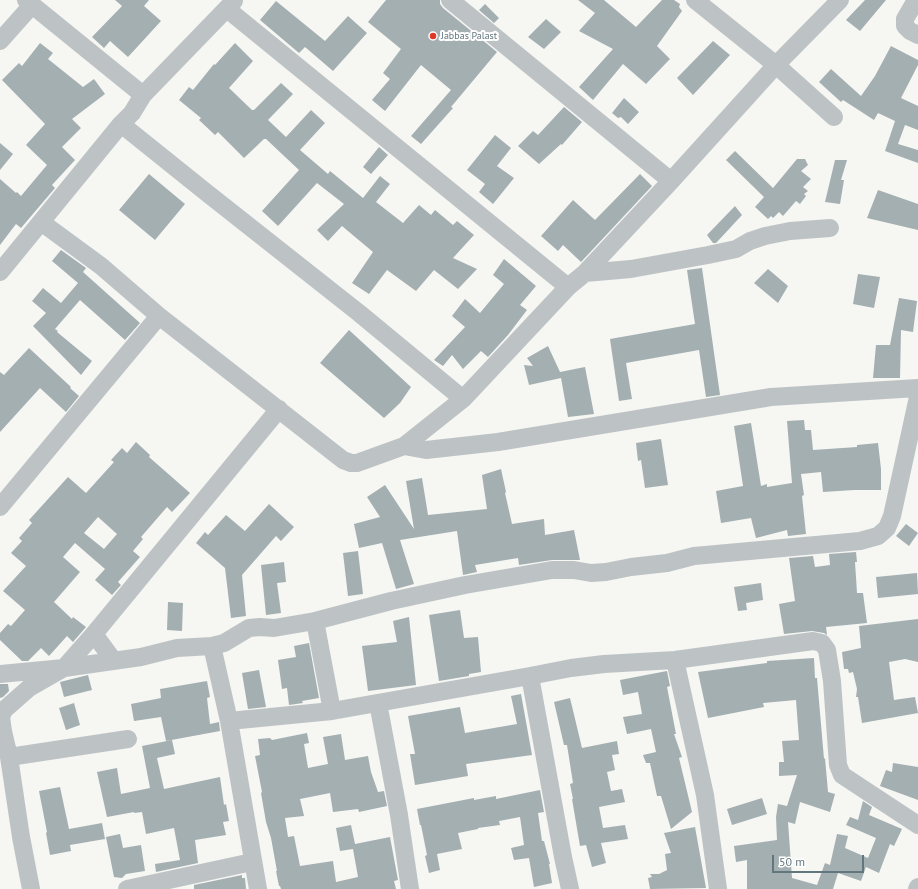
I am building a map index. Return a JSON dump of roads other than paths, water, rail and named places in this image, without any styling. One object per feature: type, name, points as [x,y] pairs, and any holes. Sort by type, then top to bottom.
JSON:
[{"type":"street","points":[[450,0],[671,181]]},
{"type":"street","points":[[695,0],[776,65],[834,117]]},
{"type":"street","points":[[41,222],[101,266],[159,316],[343,460],[351,463],[357,463],[404,446],[463,399],[568,287],[585,273],[776,65],[840,0]]},
{"type":"street","points":[[916,0],[905,19],[905,26],[910,31],[918,35]]},
{"type":"street","points":[[0,41],[28,2],[143,96]]},
{"type":"street","points":[[0,272],[121,124],[132,113],[143,96],[231,4],[568,287]]},
{"type":"street","points":[[121,124],[206,193],[360,313],[463,399]]},
{"type":"street","points":[[585,273],[631,268],[708,255],[736,249],[750,241],[765,236],[790,231],[830,228]]},
{"type":"street","points":[[0,507],[159,316]]},
{"type":"street","points":[[404,446],[426,450],[498,442],[771,397],[918,388]]},
{"type":"street","points":[[0,674],[64,668],[142,657],[177,648],[212,646],[224,643],[249,628],[274,628],[315,621],[391,601],[465,585],[552,570],[574,570],[591,573],[606,572],[631,567],[667,563],[694,556],[860,541],[878,536],[887,528],[892,516],[918,397]]},
{"type":"street","points":[[31,889],[1,718],[4,710],[29,688],[64,668],[94,634],[279,410]]},
{"type":"street","points":[[315,621],[332,711]]},
{"type":"street","points":[[94,634],[114,661]]},
{"type":"street","points":[[228,721],[332,711],[578,667],[676,660],[813,641],[822,643],[827,650],[832,681],[838,765],[842,775],[918,825]]},
{"type":"street","points":[[212,646],[228,721],[258,889]]},
{"type":"street","points":[[676,660],[705,795],[718,889]]},
{"type":"street","points":[[530,676],[570,889]]},
{"type":"street","points":[[378,703],[399,814],[410,889]]},
{"type":"street","points":[[9,757],[128,739]]},
{"type":"street","points":[[127,889],[252,862]]},
{"type":"place","name":"Jabbas Palast","points":[[433,36]]}]
